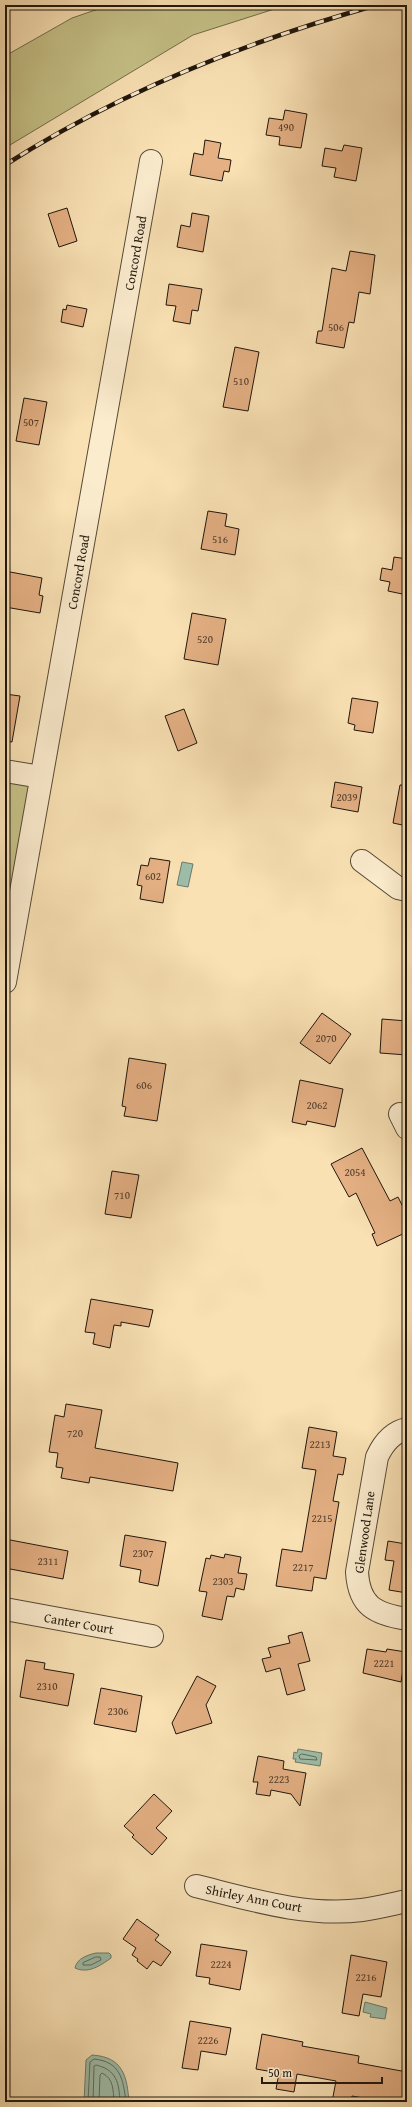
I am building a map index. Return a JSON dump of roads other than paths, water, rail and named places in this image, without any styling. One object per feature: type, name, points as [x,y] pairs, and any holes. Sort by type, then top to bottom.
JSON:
[{"type":"street","name":"Concord Road","points":[[5,982],[151,161]]},
{"type":"street","points":[[5,771],[41,777]]},
{"type":"street","points":[[362,861],[398,888],[407,890]]},
{"type":"street","name":"Glenwood Lane","points":[[407,1429],[391,1437],[382,1446],[377,1457],[357,1572],[358,1588],[365,1602],[378,1612],[407,1619]]},
{"type":"street","name":"Canter Court","points":[[5,1610],[152,1636]]},
{"type":"street","name":"Shirley Ann Court","points":[[196,1886],[279,1906],[316,1910],[361,1910],[407,1901]]},
{"type":"water","points":[[182,862],[193,864],[188,887],[177,885]]},
{"type":"water","points":[[298,1749],[322,1753],[320,1766],[295,1762],[296,1759],[293,1759],[294,1752],[297,1753]]},
{"type":"water","points":[[96,1953],[109,1953],[111,1958],[89,1970],[80,1970],[75,1968],[80,1959]]},
{"type":"water","points":[[365,2002],[387,2008],[385,2019],[370,2017],[371,2014],[363,2012]]},
{"type":"water","points":[[92,2055],[111,2060],[117,2064],[125,2076],[129,2102],[84,2102],[86,2060]]},
{"type":"railway","points":[[5,165],[93,114],[185,71],[280,35],[377,5]]}]
